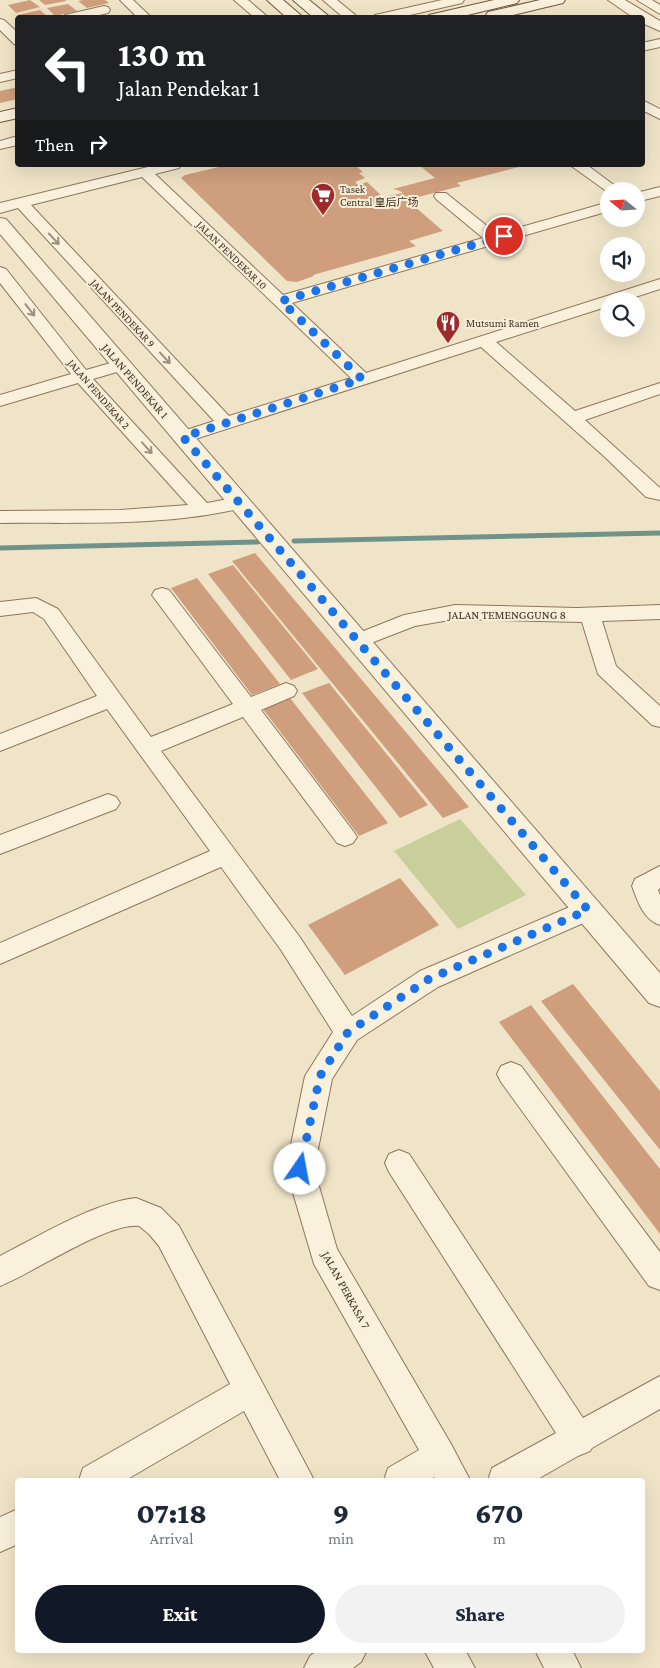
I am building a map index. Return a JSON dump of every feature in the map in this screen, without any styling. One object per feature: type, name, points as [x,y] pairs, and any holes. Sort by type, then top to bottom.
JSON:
[{"type":"street","points":[[126,0],[143,15]]},
{"type":"street","points":[[240,0],[259,15]]},
{"type":"street","points":[[274,0],[293,15]]},
{"type":"street","points":[[300,0],[320,15]]},
{"type":"street","points":[[330,0],[349,15]]},
{"type":"street","points":[[394,15],[453,3],[512,0]]},
{"type":"street","points":[[495,15],[558,0]]},
{"type":"street","points":[[615,0],[640,15]]},
{"type":"street","points":[[643,0],[660,10]]},
{"type":"street","points":[[438,15],[453,3]]},
{"type":"street","points":[[82,15],[104,10]]},
{"type":"street","points":[[645,18],[660,27]]},
{"type":"street","points":[[6,29],[15,38]]},
{"type":"street","points":[[645,46],[660,43]]},
{"type":"street","points":[[0,78],[15,75]]},
{"type":"street","points":[[645,106],[660,115]]},
{"type":"street","points":[[0,118],[15,115]]},
{"type":"street","points":[[0,127],[15,124]]},
{"type":"street","points":[[0,145],[15,141]]},
{"type":"street","points":[[0,208],[166,167]]},
{"type":"street","points":[[580,167],[602,182]]},
{"type":"street","name":"JALAN PENDEKAR 10","points":[[145,172],[362,379]]},
{"type":"street","points":[[645,195],[660,191]]},
{"type":"street","points":[[441,196],[494,239]]},
{"type":"street","name":"JALAN PENDEKAR 9","points":[[21,203],[225,423]]},
{"type":"street","points":[[281,301],[600,209]]},
{"type":"street","name":"JALAN PENDEKAR 1","points":[[0,223],[660,994]]},
{"type":"street","name":"JALAN PENDEKAR 2","points":[[0,272],[82,377],[204,511]]},
{"type":"street","points":[[183,437],[660,284]]},
{"type":"street","points":[[483,340],[654,493],[660,494]]},
{"type":"street","points":[[0,401],[121,365]]},
{"type":"street","points":[[572,418],[660,388]]},
{"type":"street","points":[[0,497],[6,517],[106,516],[204,511],[239,503]]},
{"type":"street","points":[[162,595],[345,838]]},
{"type":"street","points":[[0,609],[36,604],[51,614],[146,748],[290,943],[348,1032]]},
{"type":"street","name":"JALAN TEMENGGUNG 8","points":[[358,641],[411,620],[454,612],[590,615],[660,612]]},
{"type":"street","points":[[590,615],[606,669],[660,719]]},
{"type":"street","points":[[146,748],[286,691]]},
{"type":"street","points":[[0,743],[111,699]]},
{"type":"street","points":[[0,845],[108,803]]},
{"type":"street","points":[[0,954],[225,855]]},
{"type":"street","points":[[652,881],[653,907],[660,915]]},
{"type":"street","name":"JALAN PERKASA 7","points":[[447,1467],[324,1254],[300,1169],[320,1076],[348,1032],[429,979],[588,910]]},
{"type":"street","points":[[511,1074],[660,1276]]},
{"type":"street","points":[[399,1163],[579,1440]]},
{"type":"street","points":[[0,1272],[111,1217],[135,1212],[158,1221],[169,1236],[297,1478]]},
{"type":"street","points":[[98,1478],[250,1390]]},
{"type":"street","points":[[508,1478],[579,1440],[660,1392]]},
{"type":"street","points":[[407,1478],[447,1467]]},
{"type":"street","points":[[0,1535],[15,1527]]},
{"type":"street","points":[[322,1668],[344,1653]]},
{"type":"street","points":[[444,1653],[457,1668]]},
{"type":"street","points":[[555,1653],[563,1668]]},
{"type":"green space","points":[[460,819],[526,895],[458,929],[394,851]]},
{"type":"building","points":[[30,0],[40,7],[16,13],[8,5]]},
{"type":"building","points":[[39,0],[66,0],[66,1],[45,5]]},
{"type":"building","points":[[105,0],[109,3],[87,8],[78,1]]},
{"type":"building","points":[[68,4],[77,11],[54,15],[47,8]]},
{"type":"building","points":[[40,10],[46,15],[17,15]]},
{"type":"building","points":[[15,88],[15,100],[0,103],[0,91]]},
{"type":"building","name":"Tasek Central 皇后广场","points":[[219,167],[357,167],[363,172],[359,173],[365,178],[355,182],[358,185],[367,182],[383,197],[403,193],[393,189],[435,178],[421,167],[519,167],[457,183],[461,186],[407,200],[443,231],[409,241],[416,246],[313,275],[297,282],[287,281],[181,178],[185,175]]},
{"type":"building","points":[[255,553],[469,807],[443,818],[232,561]]},
{"type":"building","points":[[233,565],[318,669],[291,680],[208,574]]},
{"type":"building","points":[[197,578],[280,684],[252,695],[171,588]]},
{"type":"building","points":[[329,683],[428,805],[400,818],[302,693]]},
{"type":"building","points":[[290,698],[388,823],[359,836],[263,709]]},
{"type":"building","points":[[400,878],[439,925],[345,975],[308,925]]},
{"type":"building","points":[[573,984],[660,1091],[660,1150],[541,1001]]},
{"type":"building","points":[[531,1005],[660,1169],[660,1234],[499,1022]]},
{"type":"waterway","points":[[294,541],[660,533]]},
{"type":"waterway","points":[[0,548],[258,542]]},
{"type":"place","name":"Tasek Central 皇后广场","points":[[323,216]]},
{"type":"place","name":"Mutsumi Ramen","points":[[448,344]]},
{"type":"route","points":[[300,1169],[320,1076],[348,1032],[429,979],[588,910],[183,437],[362,379],[281,301],[504,236]]}]
